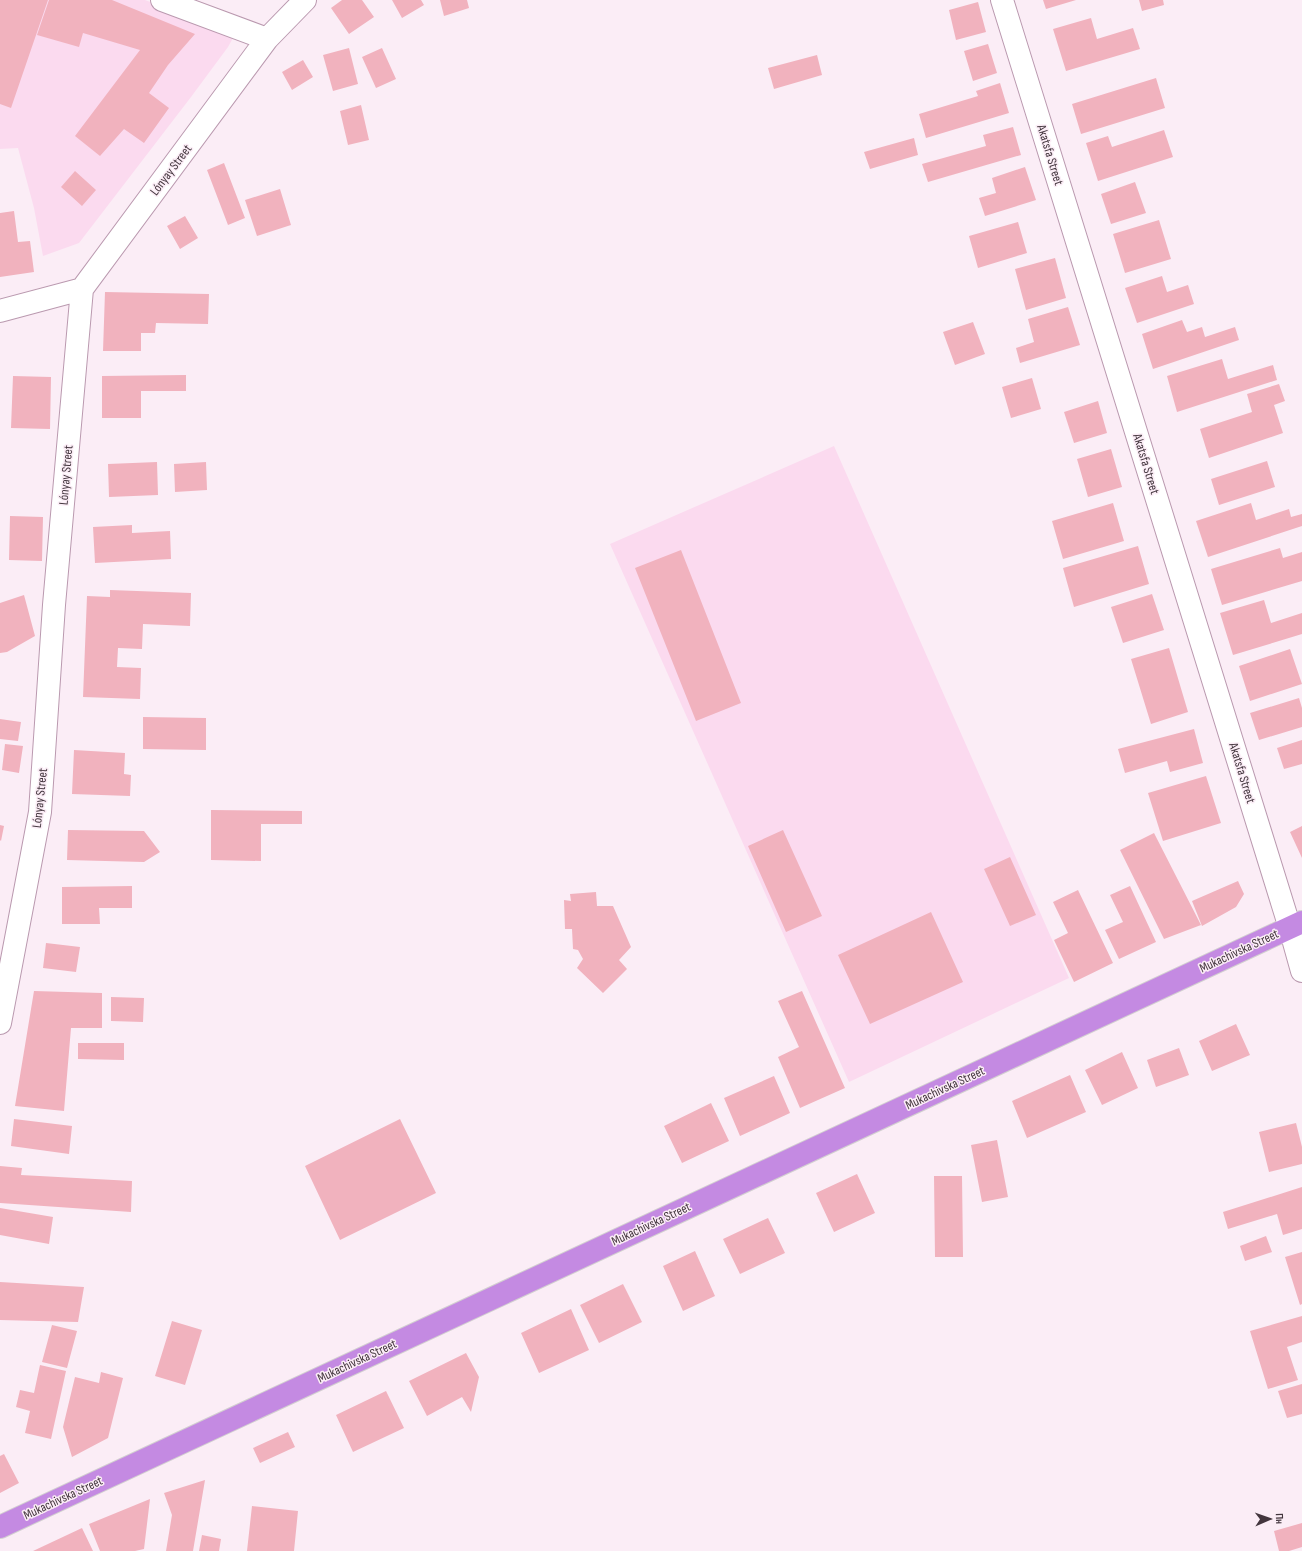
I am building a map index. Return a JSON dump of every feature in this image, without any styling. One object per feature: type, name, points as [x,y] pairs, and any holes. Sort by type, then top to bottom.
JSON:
[{"type":"highway","name":"Mukachivska Street","points":[[0,1527],[1296,925]]},
{"type":"street","points":[[162,0],[267,39]]},
{"type":"street","name":"Lónyay Street","points":[[0,1023],[40,812],[54,604],[82,290],[267,39],[305,0]]},
{"type":"street","name":"Akatsfa Street","points":[[1002,0],[1296,925],[1302,971]]},
{"type":"street","points":[[0,310],[82,290]]},
{"type":"shaded area","points":[[0,0],[145,0],[227,31],[233,38],[191,97],[79,243],[43,256],[34,208],[18,148],[0,149]]},
{"type":"shaded area","points":[[834,446],[1069,978],[849,1082],[610,544]]},
{"type":"building","points":[[0,0],[48,0],[11,108],[0,104]]},
{"type":"building","points":[[49,0],[112,0],[195,34],[168,65],[149,93],[169,108],[144,143],[124,129],[100,156],[75,136],[140,50],[83,33],[79,47],[37,35]]},
{"type":"building","points":[[342,0],[362,0],[374,17],[349,34],[331,8]]},
{"type":"building","points":[[392,0],[421,0],[424,5],[402,18]]},
{"type":"building","points":[[440,0],[467,0],[469,8],[444,16]]},
{"type":"building","points":[[1043,0],[1076,0],[1046,9]]},
{"type":"building","points":[[1139,0],[1163,0],[1164,5],[1142,11]]},
{"type":"building","points":[[978,2],[986,32],[956,40],[949,10]]},
{"type":"building","points":[[1091,18],[1097,39],[1133,28],[1140,49],[1066,71],[1053,29]]},
{"type":"building","points":[[988,44],[997,73],[973,81],[964,51]]},
{"type":"building","points":[[349,48],[358,84],[333,91],[323,55]]},
{"type":"building","points":[[382,48],[396,79],[376,88],[362,57]]},
{"type":"building","points":[[817,55],[822,75],[774,89],[768,68]]},
{"type":"building","points":[[303,60],[313,77],[292,90],[282,72]]},
{"type":"building","points":[[1156,78],[1165,108],[1081,134],[1072,104]]},
{"type":"building","points":[[1000,83],[1009,113],[926,138],[919,114],[978,96],[976,91]]},
{"type":"building","points":[[361,105],[369,140],[348,145],[340,111]]},
{"type":"building","points":[[1013,127],[1021,155],[928,182],[922,164],[986,146],[983,135]]},
{"type":"building","points":[[1164,130],[1173,157],[1098,181],[1086,143],[1108,136],[1112,147]]},
{"type":"building","points":[[914,138],[918,155],[870,169],[864,152]]},
{"type":"building","points":[[224,163],[245,218],[228,225],[207,170]]},
{"type":"building","points":[[1025,167],[1036,200],[985,216],[979,198],[996,193],[992,178]]},
{"type":"building","points":[[75,171],[96,190],[82,206],[61,187]]},
{"type":"building","points":[[1135,182],[1146,213],[1111,224],[1101,194]]},
{"type":"building","points":[[280,189],[291,225],[257,236],[245,200]]},
{"type":"building","points":[[14,211],[18,242],[30,241],[34,272],[0,277],[0,213]]},
{"type":"building","points":[[185,216],[198,238],[180,249],[167,226]]},
{"type":"building","points":[[1159,220],[1171,259],[1125,273],[1113,234]]},
{"type":"building","points":[[1018,222],[1027,253],[978,268],[969,236]]},
{"type":"building","points":[[1055,258],[1066,298],[1026,310],[1015,269]]},
{"type":"building","points":[[1162,276],[1167,292],[1188,285],[1194,304],[1137,323],[1125,288]]},
{"type":"building","points":[[105,292],[209,294],[208,324],[156,323],[155,333],[141,333],[141,351],[103,351]]},
{"type":"building","points":[[1068,307],[1080,345],[1020,363],[1016,348],[1034,342],[1028,319]]},
{"type":"building","points":[[1182,320],[1187,332],[1202,327],[1205,337],[1235,327],[1239,340],[1153,369],[1142,334]]},
{"type":"building","points":[[973,322],[985,354],[955,365],[943,332]]},
{"type":"building","points":[[1222,359],[1228,379],[1273,365],[1277,380],[1177,412],[1167,376]]},
{"type":"building","points":[[186,375],[186,391],[141,391],[141,418],[102,418],[102,376]]},
{"type":"building","points":[[13,376],[51,377],[50,429],[11,428]]},
{"type":"building","points":[[1032,378],[1041,409],[1011,418],[1002,387]]},
{"type":"building","points":[[1279,384],[1285,401],[1274,405],[1283,433],[1209,458],[1200,429],[1252,412],[1247,394]]},
{"type":"building","points":[[1098,401],[1107,433],[1074,443],[1064,412]]},
{"type":"building","points":[[1111,449],[1122,487],[1088,497],[1077,459]]},
{"type":"building","points":[[1267,461],[1275,487],[1219,505],[1211,479]]},
{"type":"building","points":[[157,462],[158,495],[109,497],[108,464]]},
{"type":"building","points":[[206,462],[207,490],[175,492],[174,464]]},
{"type":"building","points":[[1113,503],[1124,541],[1063,559],[1052,521]]},
{"type":"building","points":[[1251,503],[1256,520],[1289,509],[1291,517],[1302,514],[1302,526],[1208,557],[1196,521]]},
{"type":"building","points":[[10,516],[43,517],[42,561],[9,560]]},
{"type":"building","points":[[132,525],[132,533],[170,531],[171,559],[95,563],[93,527]]},
{"type":"building","points":[[1138,546],[1149,584],[1074,607],[1063,568]]},
{"type":"building","points":[[1280,548],[1283,558],[1302,552],[1302,581],[1222,605],[1211,569]]},
{"type":"building","points":[[681,550],[741,703],[696,721],[635,568]]},
{"type":"building","points":[[110,590],[191,593],[190,626],[143,624],[142,649],[118,648],[117,667],[141,668],[140,699],[83,697],[87,596],[110,597]]},
{"type":"building","points":[[1152,594],[1164,630],[1123,643],[1111,607]]},
{"type":"building","points":[[24,595],[35,636],[7,652],[0,653],[0,603]]},
{"type":"building","points":[[1264,600],[1271,623],[1302,613],[1302,634],[1233,655],[1220,613]]},
{"type":"building","points":[[1169,648],[1188,712],[1151,724],[1131,659]]},
{"type":"building","points":[[1290,649],[1302,684],[1250,701],[1239,666]]},
{"type":"building","points":[[1299,698],[1302,708],[1302,727],[1259,740],[1250,713]]},
{"type":"building","points":[[143,717],[206,718],[206,750],[143,749]]},
{"type":"building","points":[[0,719],[21,722],[18,741],[0,739]]},
{"type":"building","points":[[1194,729],[1203,763],[1170,772],[1167,761],[1125,773],[1118,749]]},
{"type":"building","points":[[1302,740],[1302,764],[1284,769],[1277,748]]},
{"type":"building","points":[[5,744],[23,746],[19,773],[2,770]]},
{"type":"building","points":[[74,750],[125,753],[124,774],[131,775],[130,796],[72,794]]},
{"type":"building","points":[[1206,776],[1221,823],[1163,841],[1148,793]]},
{"type":"building","points":[[211,810],[302,811],[302,824],[261,824],[261,861],[211,860]]},
{"type":"building","points":[[0,825],[4,826],[1,841],[0,840]]},
{"type":"building","points":[[1302,826],[1302,858],[1290,832]]},
{"type":"building","points":[[68,830],[144,831],[160,852],[144,862],[67,860]]},
{"type":"building","points":[[783,830],[822,916],[786,932],[748,846]]},
{"type":"building","points":[[1154,833],[1201,925],[1164,939],[1120,850]]},
{"type":"building","points":[[1010,857],[1036,915],[1010,926],[984,869]]},
{"type":"building","points":[[1238,881],[1244,894],[1236,907],[1202,926],[1192,901]]},
{"type":"building","points":[[132,886],[132,908],[99,908],[100,924],[62,924],[62,887]]},
{"type":"building","points":[[1130,886],[1156,942],[1119,959],[1105,930],[1123,922],[1110,895]]},
{"type":"building","points":[[1078,890],[1113,963],[1074,982],[1054,940],[1068,933],[1053,902]]},
{"type":"building","points":[[596,892],[597,906],[613,906],[631,947],[619,960],[627,969],[603,993],[577,968],[583,959],[578,950],[573,949],[572,929],[565,929],[564,900],[571,901],[570,894]]},
{"type":"building","points":[[931,912],[963,982],[870,1024],[838,955]]},
{"type":"building","points":[[46,943],[80,947],[76,972],[43,968]]},
{"type":"building","points":[[34,991],[102,993],[102,1028],[71,1028],[64,1111],[15,1106]]},
{"type":"building","points":[[802,991],[845,1088],[800,1108],[778,1057],[799,1047],[778,1001]]},
{"type":"building","points":[[111,997],[144,998],[143,1022],[111,1021]]},
{"type":"building","points":[[1236,1024],[1250,1055],[1212,1071],[1199,1041]]},
{"type":"building","points":[[78,1043],[124,1043],[124,1060],[78,1059]]},
{"type":"building","points":[[1179,1048],[1189,1075],[1156,1087],[1147,1060]]},
{"type":"building","points":[[1122,1052],[1138,1088],[1102,1105],[1085,1070]]},
{"type":"building","points":[[1070,1075],[1086,1112],[1027,1138],[1012,1101]]},
{"type":"building","points":[[774,1076],[790,1113],[740,1136],[724,1098]]},
{"type":"building","points":[[711,1103],[729,1141],[682,1163],[664,1126]]},
{"type":"building","points":[[14,1119],[72,1126],[69,1154],[11,1146]]},
{"type":"building","points":[[400,1119],[436,1193],[340,1240],[305,1166]]},
{"type":"building","points":[[1296,1123],[1302,1147],[1302,1164],[1269,1172],[1259,1132]]},
{"type":"building","points":[[997,1140],[1008,1197],[982,1202],[971,1145]]},
{"type":"building","points":[[0,1166],[22,1168],[21,1175],[132,1181],[131,1212],[0,1203]]},
{"type":"building","points":[[857,1174],[875,1213],[834,1232],[816,1193]]},
{"type":"building","points":[[934,1176],[962,1176],[963,1257],[935,1257]]},
{"type":"building","points":[[1302,1187],[1302,1229],[1283,1235],[1277,1214],[1228,1229],[1223,1212]]},
{"type":"building","points":[[0,1208],[53,1217],[49,1244],[0,1235]]},
{"type":"building","points":[[768,1218],[785,1253],[740,1274],[723,1239]]},
{"type":"building","points":[[1266,1236],[1272,1252],[1245,1261],[1240,1246]]},
{"type":"building","points":[[695,1251],[715,1296],[683,1311],[663,1266]]},
{"type":"building","points":[[1302,1252],[1302,1304],[1300,1305],[1285,1257]]},
{"type":"building","points":[[0,1282],[84,1287],[78,1322],[0,1320]]},
{"type":"building","points":[[623,1284],[642,1322],[599,1343],[580,1305]]},
{"type":"building","points":[[571,1309],[589,1350],[539,1373],[521,1333]]},
{"type":"building","points":[[1302,1316],[1302,1342],[1287,1347],[1298,1380],[1268,1389],[1250,1331]]},
{"type":"building","points":[[172,1321],[202,1330],[185,1385],[155,1376]]},
{"type":"building","points":[[52,1325],[77,1331],[67,1368],[42,1362]]},
{"type":"building","points":[[466,1353],[479,1377],[471,1412],[462,1397],[427,1416],[409,1381]]},
{"type":"building","points":[[40,1365],[66,1371],[51,1439],[25,1433],[30,1411],[16,1407],[20,1390],[34,1393]]},
{"type":"building","points":[[101,1372],[123,1378],[108,1438],[72,1457],[63,1427],[75,1377],[99,1383]]},
{"type":"building","points":[[1302,1384],[1302,1414],[1287,1418],[1278,1391]]},
{"type":"building","points":[[386,1391],[404,1428],[353,1452],[336,1415]]},
{"type":"building","points":[[288,1432],[295,1447],[260,1463],[253,1448]]},
{"type":"building","points":[[4,1454],[19,1483],[0,1493],[0,1456]]},
{"type":"building","points":[[205,1480],[193,1551],[166,1551],[172,1515],[164,1493]]},
{"type":"building","points":[[150,1499],[144,1549],[135,1551],[100,1551],[89,1524]]},
{"type":"building","points":[[252,1506],[298,1511],[294,1551],[247,1551]]},
{"type":"building","points":[[1302,1523],[1302,1547],[1289,1551],[1279,1551],[1274,1531]]},
{"type":"building","points":[[82,1528],[93,1551],[33,1551]]},
{"type":"building","points":[[202,1535],[221,1539],[219,1551],[199,1551]]}]
